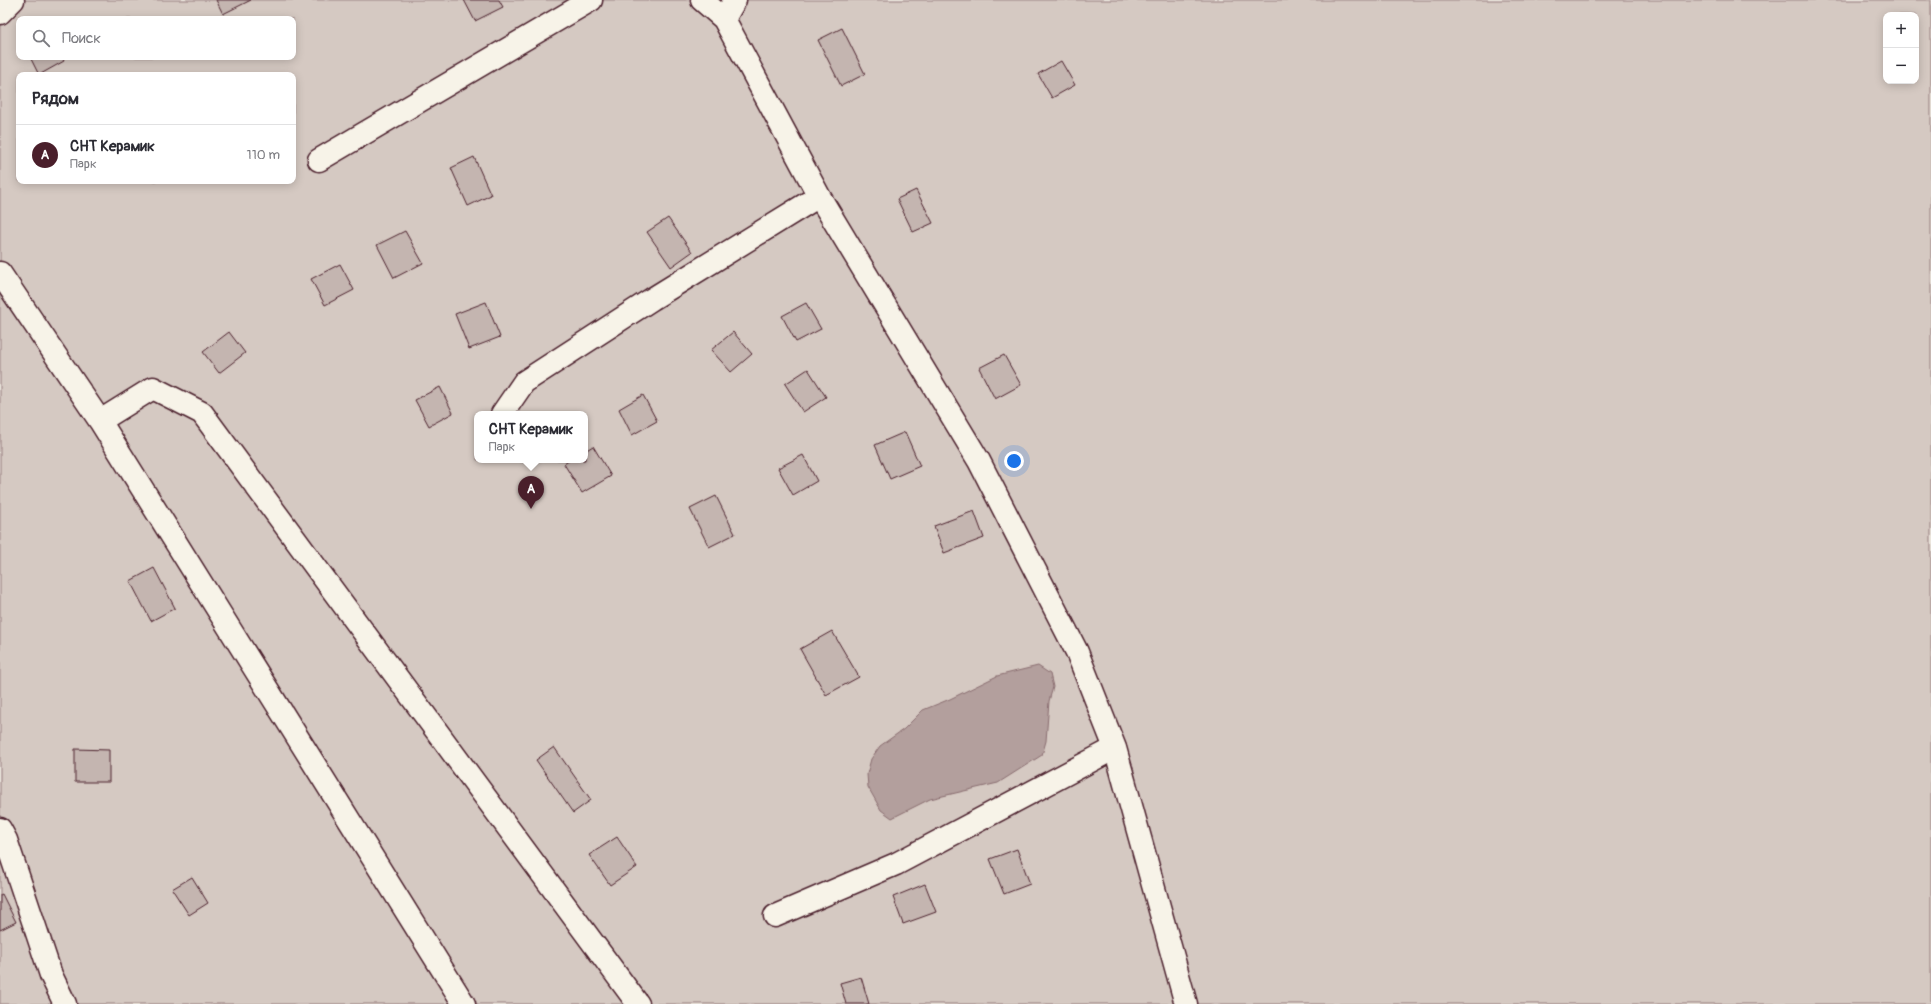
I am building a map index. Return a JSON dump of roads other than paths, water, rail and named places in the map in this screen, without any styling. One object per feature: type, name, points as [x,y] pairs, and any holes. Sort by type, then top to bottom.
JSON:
[{"type":"street","points":[[0,13],[13,0]]},
{"type":"street","points":[[319,160],[591,0]]},
{"type":"street","points":[[702,0],[724,19],[818,196],[978,461],[1077,652],[1115,748],[1186,1004]]},
{"type":"street","points":[[724,19],[735,0]]},
{"type":"street","points":[[504,411],[524,382],[652,299],[818,196]]},
{"type":"street","points":[[0,273],[100,421],[464,1004]]},
{"type":"street","points":[[100,421],[153,388],[202,413],[638,1004]]},
{"type":"street","points":[[775,916],[896,864],[1115,748]]},
{"type":"street","points":[[2,838],[51,974],[65,1004]]},
{"type":"place","name":"СНТ Керамик","points":[[531,509]]}]
